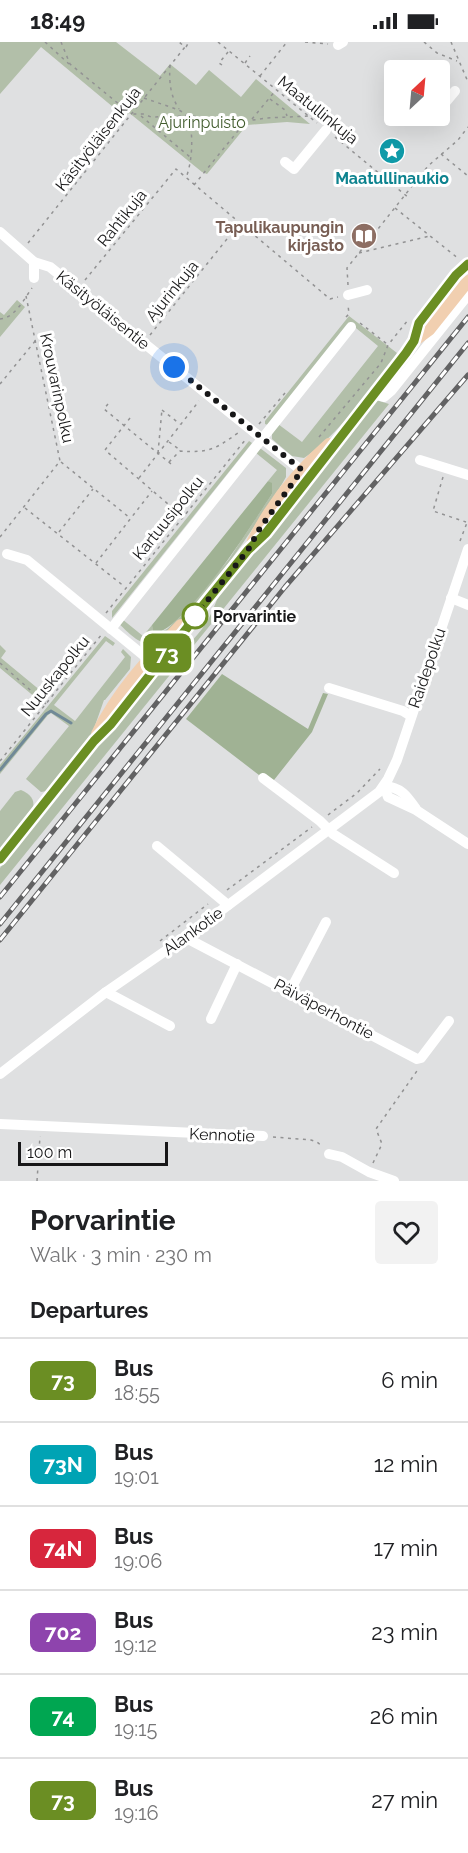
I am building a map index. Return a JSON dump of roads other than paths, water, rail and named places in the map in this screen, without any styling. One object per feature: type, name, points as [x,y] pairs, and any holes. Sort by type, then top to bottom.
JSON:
[{"type":"main road","points":[[414,341],[419,323],[465,262]]},
{"type":"main road","points":[[0,859],[94,741],[104,719],[133,676],[153,663],[181,625],[196,614],[248,550],[266,533],[306,474],[348,428],[414,341],[429,330],[467,286]]},
{"type":"street","points":[[450,97],[455,91]]},
{"type":"street","points":[[285,162],[294,169],[326,130]]},
{"type":"street","name":"Käsityöläisentie","points":[[0,232],[34,262],[50,267],[170,371],[262,438],[306,474]]},
{"type":"street","points":[[33,278],[34,262]]},
{"type":"street","points":[[374,394],[384,397],[392,391],[467,286]]},
{"type":"street","points":[[348,289],[367,290]]},
{"type":"street","points":[[107,630],[262,438],[349,324]]},
{"type":"street","points":[[420,460],[468,475]]},
{"type":"street","name":"Raidepolku","points":[[384,786],[397,760],[468,549]]},
{"type":"street","points":[[7,554],[27,560],[107,630],[153,663]]},
{"type":"street","points":[[451,598],[468,605]]},
{"type":"street","points":[[329,688],[403,711],[411,716]]},
{"type":"street","points":[[263,778],[324,825],[394,873]]},
{"type":"street","points":[[384,786],[388,798],[416,810],[468,844]]},
{"type":"street","name":"Alankotie","points":[[0,1074],[106,992],[228,905],[324,825],[379,792],[384,786]]},
{"type":"street","points":[[157,846],[228,905]]},
{"type":"street","points":[[290,992],[326,922]]},
{"type":"street","name":"Päiväperhontie","points":[[187,936],[192,941],[417,1059],[421,1058],[449,1021]]},
{"type":"street","points":[[211,1019],[237,964]]},
{"type":"street","points":[[106,992],[170,1026]]},
{"type":"street","name":"Kennotie","points":[[0,1124],[263,1136]]},
{"type":"street","points":[[329,1154],[342,1157],[369,1172],[394,1181]]},
{"type":"waterway","points":[[0,770],[46,714],[51,711],[71,723]]},
{"type":"railway","points":[[0,897],[468,317]]},
{"type":"railway","points":[[0,924],[468,343]]},
{"type":"railway","points":[[0,940],[285,587],[468,375]]},
{"type":"place","name":"Maatullinaukio","points":[[392,151]]},
{"type":"place","name":"Tapulikaupungin kirjasto","points":[[364,236]]},
{"type":"place","name":"Porvarintie","points":[[195,616]]},
{"type":"park label","name":"Ajurinpuisto","points":[[202,122]]}]
